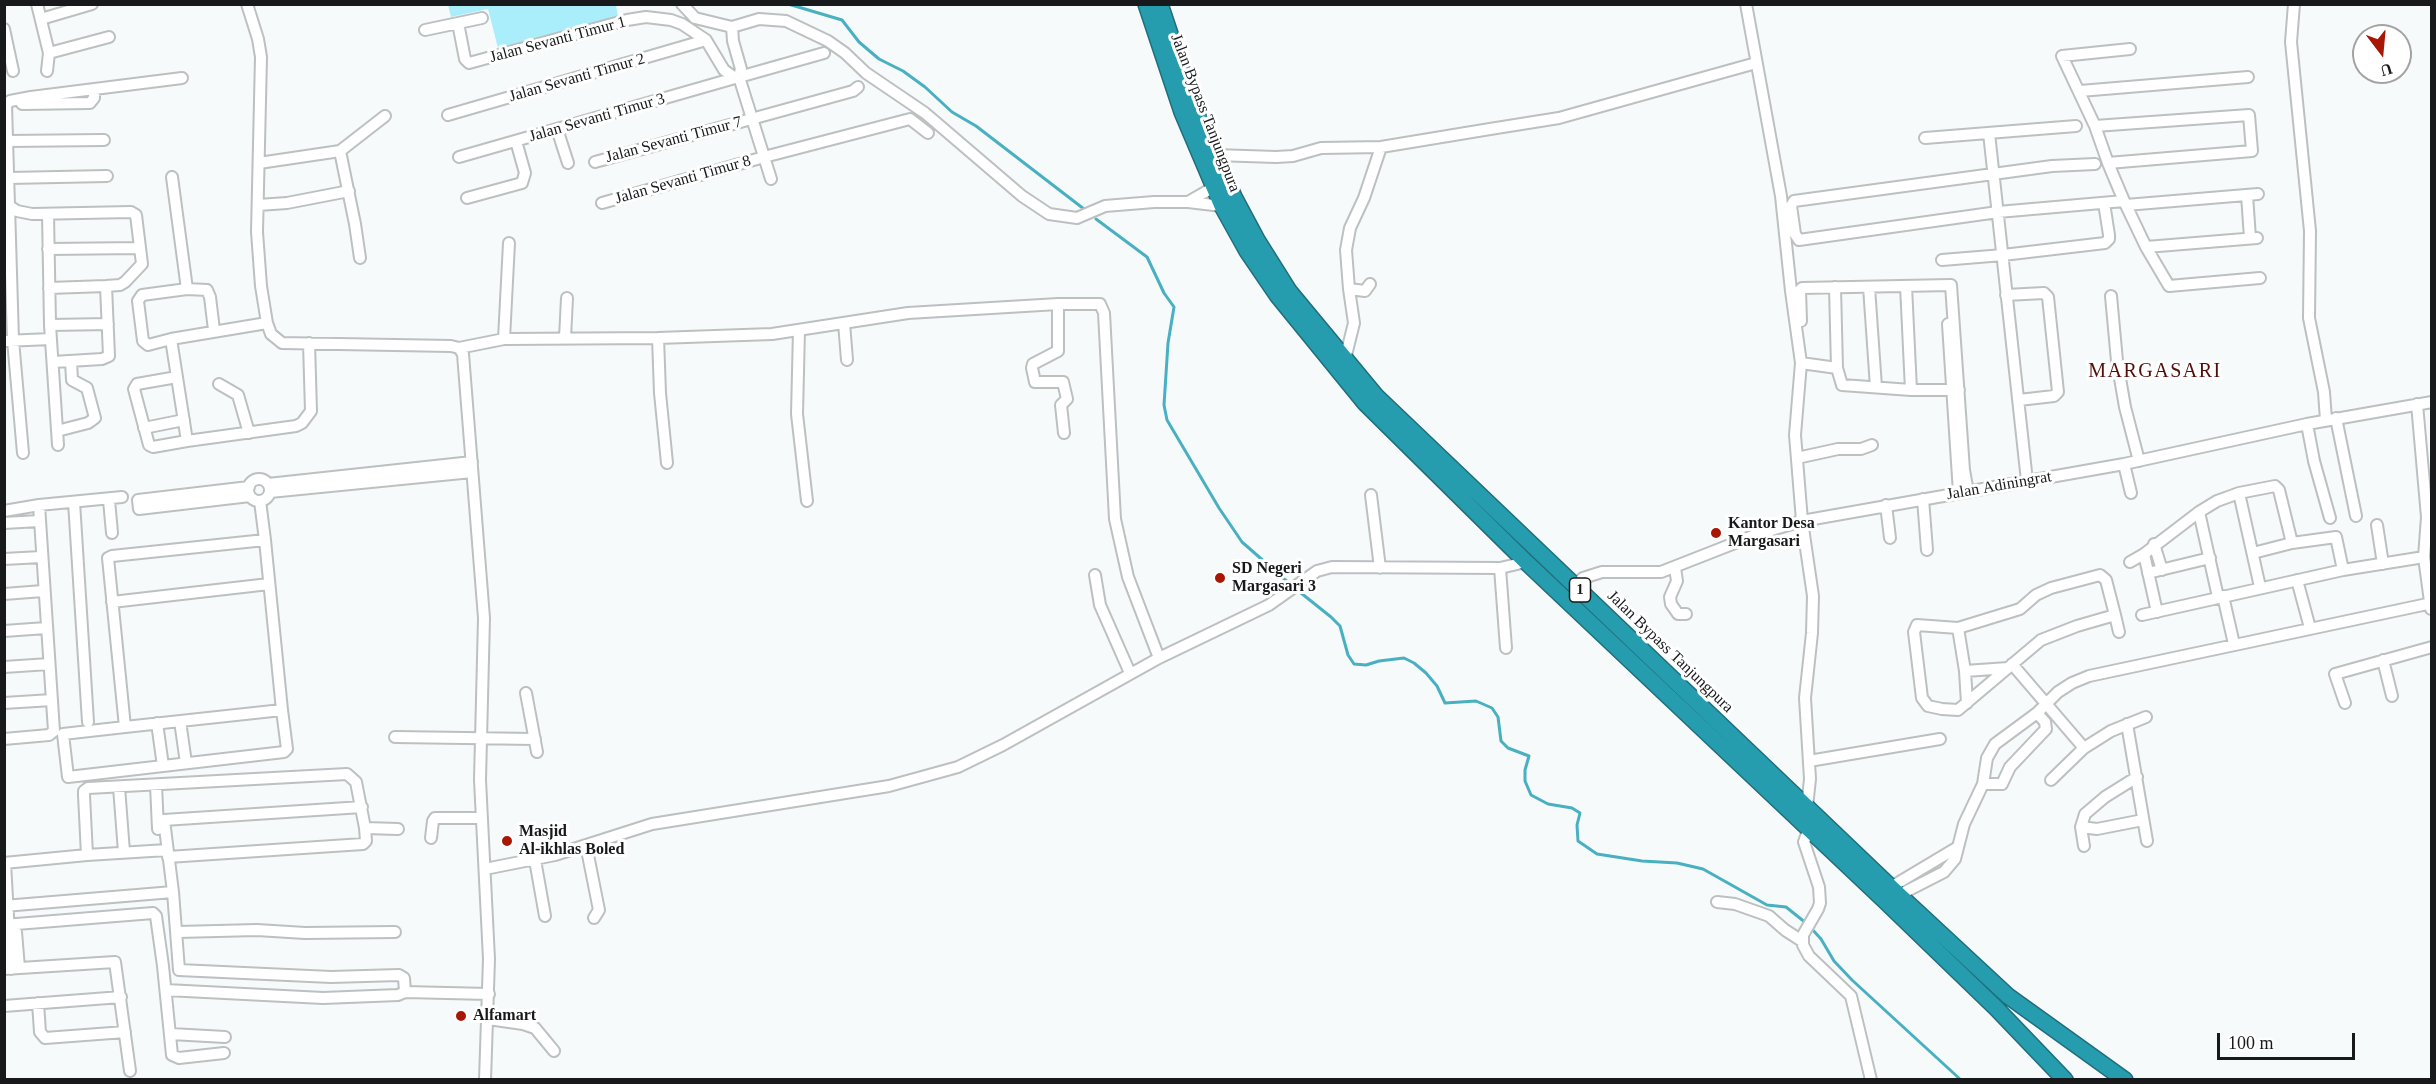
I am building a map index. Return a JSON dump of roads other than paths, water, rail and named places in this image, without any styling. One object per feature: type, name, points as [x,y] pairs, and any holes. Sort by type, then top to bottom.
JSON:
[{"type":"highway","name":"Jalan Bypass Tanjungpura","points":[[1146,4],[1182,112],[1222,206],[1247,251],[1277,295],[1365,403],[1526,562],[1989,1001],[2065,1080]]},
{"type":"highway","name":"Jalan Bypass Tanjungpura","points":[[1160,4],[1195,109],[1234,197],[1289,291],[1376,396],[2008,996],[2125,1080]]},
{"type":"street","points":[[37,4],[49,52],[47,71]]},
{"type":"street","points":[[41,20],[92,4]]},
{"type":"street","points":[[247,4],[261,57],[259,262],[267,323],[271,334],[279,341],[459,348],[504,339],[658,338],[771,334],[908,313],[1058,304],[1100,304],[1104,309],[1114,519],[1128,577],[1159,658]]},
{"type":"street","points":[[682,4],[692,16],[732,27],[759,19],[778,20],[796,25],[828,41],[866,73],[925,113],[1022,196],[1049,214],[1077,218],[1113,205],[1188,202],[1222,206]]},
{"type":"street","points":[[1746,4],[1781,196],[1791,291],[1803,363]]},
{"type":"street","points":[[2294,4],[2291,42],[2310,231],[2309,318],[2324,392],[2356,516]]},
{"type":"street","name":"Jalan Sevanti Timur 1","points":[[458,23],[465,59],[470,63],[627,20],[646,17],[661,18],[682,24],[706,40]]},
{"type":"street","points":[[425,30],[482,18]]},
{"type":"street","points":[[732,27],[733,41],[741,69],[737,78]]},
{"type":"street","points":[[4,28],[13,71]]},
{"type":"street","points":[[49,52],[109,37]]},
{"type":"street","points":[[706,40],[724,70],[737,78],[771,179]]},
{"type":"street","name":"Jalan Sevanti Timur 2","points":[[448,115],[706,40]]},
{"type":"street","points":[[2130,49],[2062,56],[2080,91],[2108,163],[2146,248],[2169,286],[2260,278]]},
{"type":"street","name":"Jalan Sevanti Timur 3","points":[[459,157],[824,53]]},
{"type":"street","points":[[1215,155],[1276,157],[1293,156],[1321,148],[1381,147],[1559,118],[1756,63]]},
{"type":"street","points":[[2080,91],[2248,77]]},
{"type":"street","points":[[23,453],[9,340],[7,205],[9,178],[5,105],[88,104],[94,100],[94,89],[182,78]]},
{"type":"street","name":"Jalan Sevanti Timur 7","points":[[595,162],[853,91],[858,87]]},
{"type":"street","points":[[2095,126],[2249,115],[2252,151],[2108,163]]},
{"type":"street","points":[[259,163],[340,151],[385,116]]},
{"type":"street","name":"Jalan Sevanti Timur 8","points":[[602,203],[910,119],[928,133]]},
{"type":"street","points":[[1925,138],[2076,126]]},
{"type":"street","points":[[557,129],[568,163]]},
{"type":"street","points":[[1989,134],[2027,481]]},
{"type":"street","points":[[7,141],[104,140]]},
{"type":"street","points":[[467,198],[516,185],[524,180],[525,173],[516,141]]},
{"type":"street","points":[[1345,359],[1352,339],[1354,323],[1346,250],[1350,228],[1364,198],[1381,147]]},
{"type":"street","points":[[340,151],[360,258]]},
{"type":"street","points":[[2096,164],[1993,174],[1794,201],[1791,206],[1795,234],[1799,240],[1998,212],[2104,203],[2252,195],[2254,238],[2146,248]]},
{"type":"street","points":[[9,178],[107,176]]},
{"type":"street","points":[[172,177],[187,289]]},
{"type":"street","points":[[1188,202],[1214,187]]},
{"type":"street","points":[[258,205],[287,203],[349,191]]},
{"type":"street","points":[[1942,260],[2004,255],[2108,241],[2104,203]]},
{"type":"street","points":[[7,205],[21,213],[133,212],[136,217],[142,264],[122,284],[49,288]]},
{"type":"street","points":[[48,214],[50,325],[58,445]]},
{"type":"street","points":[[504,339],[509,243]]},
{"type":"street","points":[[48,249],[140,249]]},
{"type":"street","points":[[1349,290],[1365,291],[1370,284]]},
{"type":"street","points":[[1807,807],[1810,779],[1805,698],[1812,633],[1813,596],[1802,521],[1797,458],[1796,407],[1803,363],[1800,290],[1835,287],[1946,285],[1964,470],[1963,492]]},
{"type":"street","points":[[53,362],[108,357],[106,286]]},
{"type":"street","points":[[1869,286],[1876,387]]},
{"type":"street","points":[[1906,286],[1911,390]]},
{"type":"street","points":[[1835,287],[1837,368],[1839,381],[1845,387],[1955,390]]},
{"type":"street","points":[[214,330],[209,291],[187,289],[144,294],[139,298],[144,343],[148,345],[214,330],[267,323]]},
{"type":"street","points":[[2006,295],[2044,293],[2048,297],[2058,392],[2054,396],[2019,400]]},
{"type":"street","points":[[2112,296],[2117,362],[2139,460]]},
{"type":"street","points":[[565,338],[567,297]]},
{"type":"street","points":[[1058,304],[1058,351],[1033,364],[1032,368],[1035,382],[1063,382],[1067,399],[1061,404],[1064,433]]},
{"type":"street","points":[[844,323],[847,360]]},
{"type":"street","points":[[50,325],[108,324]]},
{"type":"street","points":[[799,330],[797,414],[807,501]]},
{"type":"street","points":[[658,338],[660,393],[667,463]]},
{"type":"street","points":[[9,340],[51,339]]},
{"type":"street","points":[[171,339],[187,441]]},
{"type":"street","points":[[177,377],[134,386],[148,444],[153,447],[296,426],[309,416],[311,360],[309,343]]},
{"type":"street","points":[[459,348],[463,354],[484,618],[482,818],[489,994],[485,1080]]},
{"type":"street","points":[[57,431],[88,423],[95,418],[87,388],[72,380],[71,361]]},
{"type":"street","points":[[1803,363],[1837,368]]},
{"type":"street","points":[[219,384],[238,395],[249,433]]},
{"type":"street","name":"Jalan Adiningrat","points":[[1575,585],[1583,578],[1602,572],[1647,574],[1675,568],[1758,534],[1802,521],[2124,464],[2331,419],[2432,402]]},
{"type":"street","points":[[2417,404],[2427,517],[2424,557],[2432,610]]},
{"type":"street","points":[[144,428],[184,420]]},
{"type":"street","points":[[2307,424],[2314,462],[2330,518]]},
{"type":"street","points":[[1797,458],[1838,449],[1861,449],[1872,445]]},
{"type":"street","points":[[2124,464],[2131,493]]},
{"type":"street","points":[[282,710],[63,734],[68,777],[286,751],[282,710],[269,584],[265,540],[251,482],[258,479],[269,488],[472,467]]},
{"type":"street","points":[[2130,561],[2144,554],[2154,544],[2217,501],[2239,493],[2264,488],[2278,487],[2292,543]]},
{"type":"street","points":[[253,494],[139,509],[138,500],[253,494],[267,498],[269,488]]},
{"type":"street","points":[[2239,493],[2260,588]]},
{"type":"street","points":[[1371,495],[1380,568]]},
{"type":"street","points":[[4,511],[39,504],[109,500],[122,497]]},
{"type":"street","points":[[1923,499],[1927,550]]},
{"type":"street","points":[[109,500],[112,533]]},
{"type":"street","points":[[74,502],[88,722]]},
{"type":"street","points":[[4,739],[53,733],[39,504]]},
{"type":"street","points":[[1886,505],[1890,538]]},
{"type":"street","points":[[2199,512],[2234,644]]},
{"type":"street","points":[[4,523],[39,521]]},
{"type":"street","points":[[2377,525],[2383,564]]},
{"type":"street","points":[[2253,553],[2292,543],[2336,537],[2343,570]]},
{"type":"street","points":[[125,727],[108,561],[110,557],[265,540]]},
{"type":"street","points":[[2154,544],[2162,570]]},
{"type":"street","points":[[2144,554],[2157,612]]},
{"type":"street","points":[[4,559],[41,556]]},
{"type":"street","points":[[2142,615],[2343,570],[2424,557]]},
{"type":"street","points":[[2148,573],[2210,558]]},
{"type":"street","points":[[485,869],[535,860],[652,824],[889,786],[958,767],[1003,745],[1130,673],[1248,616],[1283,596],[1317,571],[1332,567],[1500,568],[1526,562]]},
{"type":"street","points":[[1500,568],[1506,648]]},
{"type":"street","points":[[1675,568],[1677,581],[1670,597],[1671,604],[1678,614],[1686,614]]},
{"type":"street","points":[[1095,575],[1100,605],[1130,673]]},
{"type":"street","points":[[2115,615],[2050,635],[2029,648],[1967,703],[1954,711],[1928,705],[1923,700],[1914,632],[1917,625],[1958,628],[2020,609],[2036,595],[2051,588],[2100,575],[2106,580],[2115,615],[2119,632]]},
{"type":"street","points":[[2297,580],[2310,628]]},
{"type":"street","points":[[112,602],[269,584]]},
{"type":"street","points":[[4,594],[43,591]]},
{"type":"street","points":[[1895,891],[1958,848],[1964,824],[1983,784],[1988,758],[1995,744],[2042,709],[2065,686],[2089,676],[2431,603]]},
{"type":"street","points":[[4,630],[46,627]]},
{"type":"street","points":[[1958,628],[1965,670],[1967,703]]},
{"type":"street","points":[[2345,703],[2335,674],[2432,647]]},
{"type":"street","points":[[2383,660],[2392,696]]},
{"type":"street","points":[[4,667],[49,664]]},
{"type":"street","points":[[1965,670],[2010,666]]},
{"type":"street","points":[[2010,666],[2042,709],[2084,748]]},
{"type":"street","points":[[526,693],[537,752]]},
{"type":"street","points":[[4,703],[52,700]]},
{"type":"street","points":[[1983,784],[2002,784],[2010,767],[2046,729],[2042,709]]},
{"type":"street","points":[[2051,780],[2084,748],[2127,724],[2146,717]]},
{"type":"street","points":[[180,721],[186,763]]},
{"type":"street","points":[[157,723],[163,766]]},
{"type":"street","points":[[2127,724],[2147,841]]},
{"type":"street","points":[[395,737],[535,739]]},
{"type":"street","points":[[1809,761],[1940,739]]},
{"type":"street","points":[[87,855],[84,791],[88,788],[347,774],[356,782],[362,807],[366,841],[360,845],[124,852],[6,863],[11,969],[113,961],[116,964],[130,1071]]},
{"type":"street","points":[[2084,846],[2081,827],[2085,814],[2105,797],[2137,777]]},
{"type":"street","points":[[156,785],[164,852],[173,892],[178,932],[179,970]]},
{"type":"street","points":[[119,787],[124,852]]},
{"type":"street","points":[[161,820],[362,807]]},
{"type":"street","points":[[431,838],[435,818],[482,818]]},
{"type":"street","points":[[2081,827],[2097,829],[2144,820]]},
{"type":"street","points":[[365,828],[398,829]]},
{"type":"street","points":[[1809,828],[1804,842],[1820,895],[1818,909],[1803,938],[1809,956],[1851,996],[1871,1080]]},
{"type":"street","points":[[586,845],[599,910],[594,918]]},
{"type":"street","points":[[535,860],[545,916]]},
{"type":"street","points":[[8,906],[173,892]]},
{"type":"street","points":[[1717,902],[1735,904],[1769,916],[1785,930],[1803,938]]},
{"type":"street","points":[[9,924],[153,913],[156,916],[164,971],[172,1053],[175,1058],[224,1053]]},
{"type":"street","points":[[178,932],[257,930],[305,933],[395,932]]},
{"type":"street","points":[[164,971],[331,977],[399,975],[404,978],[405,992]]},
{"type":"street","points":[[166,990],[323,998],[398,995],[405,992],[489,994]]},
{"type":"street","points":[[4,1006],[121,997]]},
{"type":"street","points":[[38,1004],[40,1034],[45,1038],[125,1032]]},
{"type":"street","points":[[488,1019],[536,1028],[554,1051]]},
{"type":"street","points":[[171,1034],[225,1037]]},
{"type":"waterway","points":[[788,4],[842,20],[859,42],[879,59],[903,71],[925,87],[952,112],[976,126],[1084,209]]},
{"type":"waterway","points":[[1096,219],[1147,257],[1164,293],[1174,307],[1168,343],[1164,405],[1167,420],[1242,542],[1291,585]]},
{"type":"waterway","points":[[1296,589],[1340,626],[1348,655],[1354,664],[1366,665],[1404,658],[1426,673],[1437,686],[1445,703],[1476,701],[1492,708],[1498,717],[1501,741],[1508,748],[1529,756],[1525,781],[1531,795],[1548,804],[1572,808],[1580,813],[1577,825],[1578,841],[1597,854],[1642,861],[1677,863],[1703,869],[1767,905],[1786,907],[1806,923]]},
{"type":"waterway","points":[[1811,928],[1821,939],[1834,961],[1852,980],[1961,1080]]},
{"type":"place","name":"Kantor Desa Margasari","points":[[1716,533]]},
{"type":"place","name":"SD Negeri Margasari 3","points":[[1220,578]]},
{"type":"place","name":"Masjid Al-ikhlas Boled","points":[[507,841]]},
{"type":"place","name":"Alfamart","points":[[461,1016]]},
{"type":"district","name":"MARGASARI","points":[[2155,372]]}]
